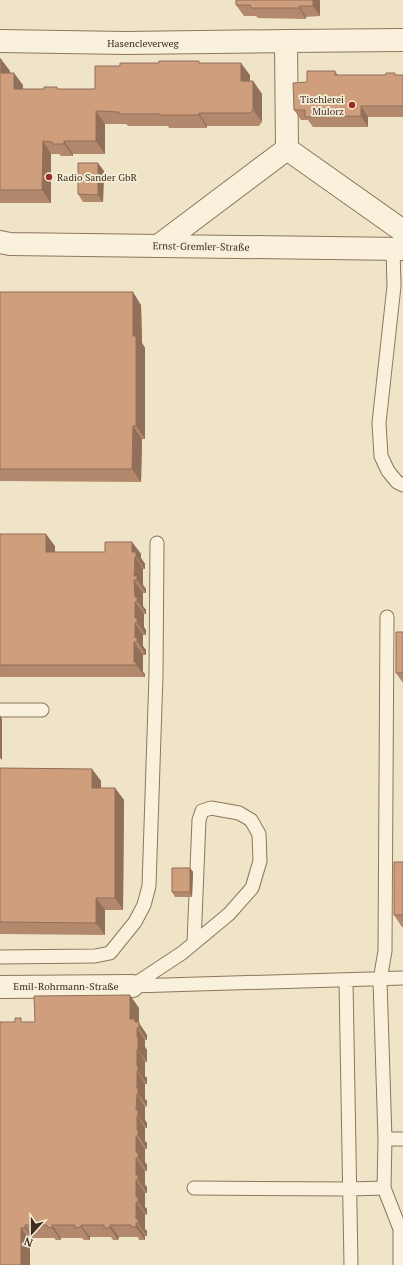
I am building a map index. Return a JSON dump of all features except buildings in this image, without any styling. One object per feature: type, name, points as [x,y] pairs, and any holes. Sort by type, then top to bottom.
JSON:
[{"type":"street","name":"Hasencleverweg","points":[[0,41],[126,43],[403,40]]},
{"type":"street","points":[[286,41],[287,149],[400,243]]},
{"type":"street","points":[[158,246],[287,149]]},
{"type":"street","name":"Ernst-Gremler-Straße","points":[[0,242],[10,244],[158,246],[400,243]]},
{"type":"street","name":"Emil-Rohrmann-Straße","points":[[0,986],[132,986]]},
{"type":"lane","points":[[400,243],[379,424],[381,456],[388,471],[397,482],[403,485]]},
{"type":"lane","points":[[0,957],[95,956],[110,953],[135,922],[144,905],[149,886],[156,675],[156,543]]},
{"type":"lane","points":[[387,617],[385,951],[380,980],[385,1139],[384,1188],[400,1229],[400,1265]]},
{"type":"lane","points":[[0,710],[42,710]]},
{"type":"lane","points":[[132,986],[182,953],[229,914],[252,888],[260,861],[259,834],[251,820],[239,813],[211,808],[202,811],[199,820],[194,943]]},
{"type":"lane","points":[[132,986],[380,980],[403,978]]},
{"type":"lane","points":[[346,981],[351,1265]]},
{"type":"lane","points":[[385,1139],[403,1139]]},
{"type":"lane","points":[[194,1188],[384,1188]]},
{"type":"place","name":"Tischlerei Mulorz","points":[[352,105]]},
{"type":"place","name":"Radio Sander GbR","points":[[49,177]]}]
